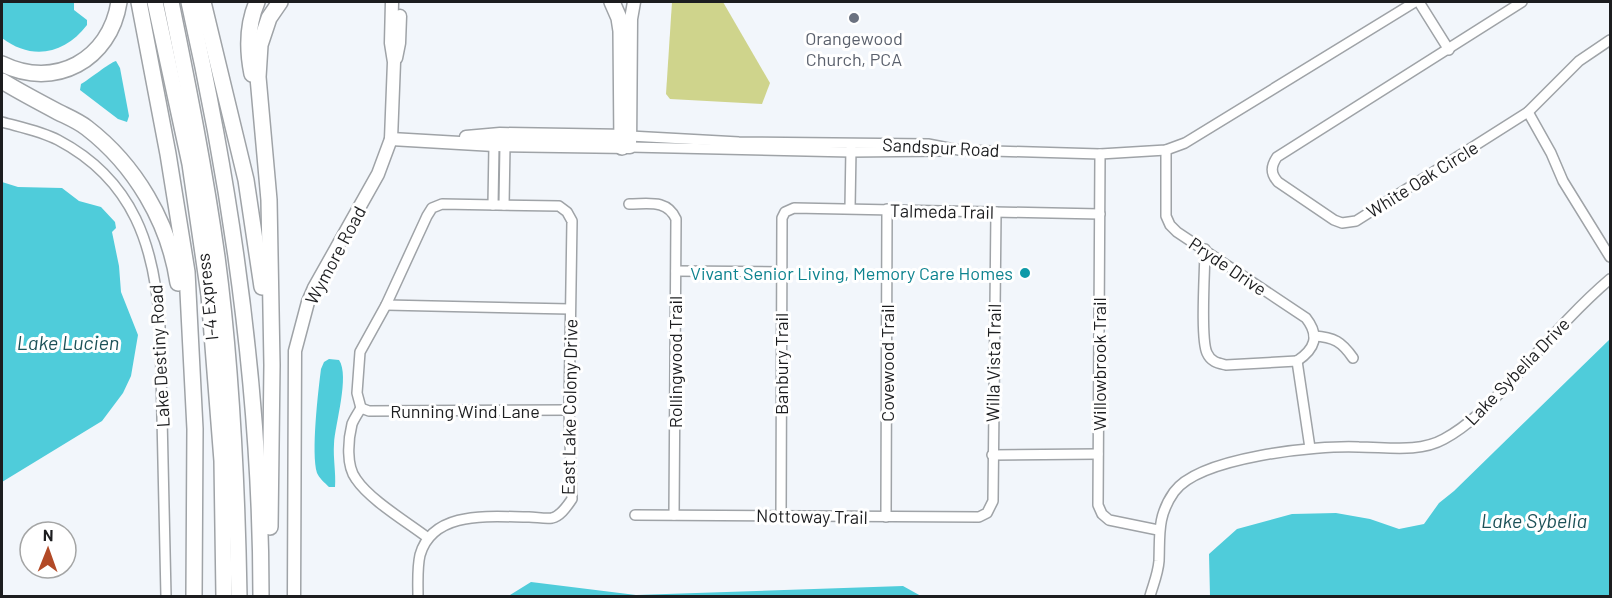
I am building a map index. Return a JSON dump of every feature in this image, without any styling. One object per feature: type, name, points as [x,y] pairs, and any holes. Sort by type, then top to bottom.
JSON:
[{"type":"highway","points":[[2,64],[21,71],[41,74],[55,73],[81,63],[107,36],[113,25],[119,2]]},
{"type":"highway","points":[[139,2],[181,226],[187,272],[195,429],[194,597]]},
{"type":"highway","name":"I-4 Express","points":[[155,2],[190,164],[209,295],[222,461],[224,597]]},
{"type":"highway","name":"I-4 Express","points":[[171,2],[217,257],[235,452],[239,597]]},
{"type":"highway","points":[[189,2],[216,128],[246,333],[256,438],[261,526],[261,594]]},
{"type":"highway","points":[[203,2],[246,180],[272,365]]},
{"type":"highway","points":[[257,2],[250,21],[248,49],[260,106]]},
{"type":"highway","points":[[261,594],[269,554],[272,365],[268,200],[260,106],[260,45],[269,18],[280,2]]},
{"type":"highway","points":[[612,2],[619,18],[621,31],[626,141]]},
{"type":"highway","points":[[2,81],[85,126],[122,160],[150,201],[166,235],[175,264],[195,429]]},
{"type":"main road","name":"Wymore Road","points":[[294,597],[295,351],[314,288],[378,174],[391,139],[394,62],[391,43],[392,2]]},
{"type":"main road","name":"Wymore Road","points":[[394,62],[399,43],[400,2]]},
{"type":"main road","points":[[391,139],[626,141],[631,19],[634,2]]},
{"type":"street","points":[[1417,2],[1449,50]]},
{"type":"street","name":"Sandspur Road","points":[[851,147],[929,152],[959,150],[1100,154],[1166,150],[1185,143],[1417,2]]},
{"type":"street","name":"White Oak Circle","points":[[1522,2],[1277,157],[1273,163],[1273,176],[1278,182],[1334,220],[1349,223],[1356,221],[1528,112],[1542,100],[1563,74],[1611,40]]},
{"type":"street","points":[[1528,112],[1551,153],[1563,181],[1611,257]]},
{"type":"street","name":"Lake Destiny Road","points":[[2,122],[56,139],[90,160],[125,199],[140,227],[157,285],[160,327],[166,597]]},
{"type":"street","points":[[493,205],[493,169],[500,141]]},
{"type":"street","points":[[500,141],[505,169],[504,205]]},
{"type":"street","points":[[626,141],[739,142],[851,147]]},
{"type":"street","points":[[626,141],[738,149],[851,147]]},
{"type":"street","points":[[850,208],[851,147]]},
{"type":"street","name":"Pryde Drive","points":[[1166,150],[1166,216],[1170,225],[1177,232],[1306,318],[1313,327],[1314,336]]},
{"type":"street","name":"Willowbrook Trail","points":[[1100,154],[1098,505],[1101,514],[1109,520],[1158,530]]},
{"type":"street","points":[[493,169],[505,169]]},
{"type":"street","name":"East Lake Colony Drive","points":[[386,304],[432,208],[442,204],[559,206],[567,212],[572,222],[570,309],[572,499],[564,510],[553,518],[478,516],[457,520],[442,527],[428,538]]},
{"type":"street","name":"Rollingwood Trail","points":[[629,204],[662,204],[672,210],[676,219],[675,515]]},
{"type":"street","name":"Talmeda Trail","points":[[785,212],[794,208],[850,208],[1100,214]]},
{"type":"street","name":"Covewood Trail","points":[[886,517],[887,209]]},
{"type":"street","name":"Banbury Trail","points":[[781,516],[782,272],[785,212]]},
{"type":"street","name":"Willa Vista Trail","points":[[987,513],[993,501],[996,212]]},
{"type":"street","points":[[1205,249],[1205,343],[1207,353],[1216,363],[1226,365],[1297,362],[1312,346],[1314,336],[1338,340],[1353,358]]},
{"type":"street","points":[[676,271],[782,272]]},
{"type":"street","name":"Lake Sybelia Drive","points":[[1150,597],[1159,562],[1158,530],[1163,514],[1174,491],[1189,478],[1224,463],[1310,448],[1336,446],[1410,448],[1442,440],[1466,425],[1500,393],[1589,296],[1611,279]]},
{"type":"street","points":[[418,597],[420,559],[428,538],[365,490],[354,477],[351,468],[349,448],[352,423],[361,408],[357,393],[360,352],[386,304],[570,309]]},
{"type":"street","points":[[1297,362],[1310,448]]},
{"type":"street","name":"Running Wind Lane","points":[[361,408],[369,411],[570,410]]},
{"type":"street","points":[[992,455],[1098,454]]},
{"type":"street","name":"Nottoway Trail","points":[[635,515],[979,517],[987,513]]},
{"type":"green space","points":[[672,2],[723,2],[770,83],[762,104],[670,99],[666,94]]},
{"type":"water","points":[[2,2],[74,2],[74,10],[87,20],[87,25],[78,35],[58,48],[36,52],[25,50],[2,38]]},
{"type":"water","points":[[116,61],[120,68],[129,116],[127,122],[118,119],[80,90],[81,84]]},
{"type":"water","name":"Lake Lucien","points":[[2,182],[18,187],[62,188],[79,201],[101,207],[115,222],[116,228],[112,232],[119,266],[121,292],[138,335],[131,376],[123,393],[102,421],[2,482]]},
{"type":"water","name":"Lake Sybelia","points":[[1610,339],[1610,596],[1210,596],[1209,554],[1237,529],[1292,514],[1336,513],[1370,519],[1399,529],[1424,524],[1439,503]]},
{"type":"water","points":[[329,359],[339,360],[343,377],[334,444],[335,487],[329,487],[322,480],[315,464],[321,369],[324,362]]},
{"type":"water","points":[[531,582],[636,595],[903,586],[921,596],[510,595]]},
{"type":"place","name":"Orangewood Church, PCA","points":[[854,18]]},
{"type":"place","name":"Vivant Senior Living, Memory Care Homes","points":[[1025,273]]}]
